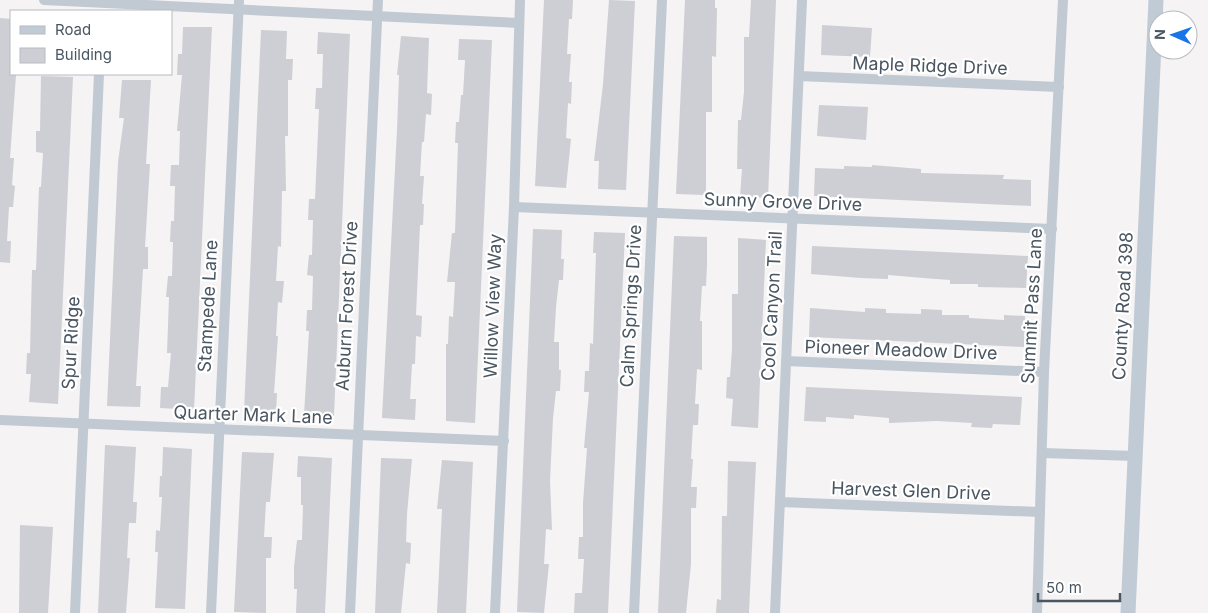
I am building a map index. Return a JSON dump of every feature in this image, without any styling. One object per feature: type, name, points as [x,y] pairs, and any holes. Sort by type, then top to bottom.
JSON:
[{"type":"street","points":[[44,0],[102,5],[238,5],[377,16],[518,23]]},
{"type":"street","name":"Auburn Forest Drive","points":[[350,613],[378,0]]},
{"type":"street","name":"Willow View Way","points":[[495,613],[514,207],[520,0]]},
{"type":"street","name":"Calm Springs Drive","points":[[634,613],[662,0]]},
{"type":"street","name":"Cool Canyon Trail","points":[[774,613],[802,0]]},
{"type":"street","name":"Summit Pass Lane","points":[[1037,613],[1044,372],[1063,0]]},
{"type":"street","name":"County Road 398","points":[[1128,613],[1156,0]]},
{"type":"street","name":"Stampede Lane","points":[[211,613],[238,5]]},
{"type":"street","name":"Spur Ridge","points":[[75,613],[99,75]]},
{"type":"street","name":"Maple Ridge Drive","points":[[799,76],[1059,88]]},
{"type":"street","name":"Sunny Grove Drive","points":[[514,207],[1052,229]]},
{"type":"street","name":"Pioneer Meadow Drive","points":[[786,361],[1044,372]]},
{"type":"street","name":"Quarter Mark Lane","points":[[0,420],[218,431],[504,441]]},
{"type":"street","points":[[1042,453],[1135,456]]},
{"type":"street","name":"Harvest Glen Drive","points":[[780,502],[1040,512]]},
{"type":"building","points":[[544,0],[573,0],[572,19],[569,19],[567,54],[571,54],[569,82],[572,82],[571,104],[568,103],[566,138],[571,139],[566,188],[535,186]]},
{"type":"building","points":[[609,0],[635,1],[626,190],[598,189],[599,161],[594,161],[603,84]]},
{"type":"building","points":[[685,0],[715,0],[715,8],[717,8],[716,57],[712,56],[712,112],[706,112],[706,195],[676,194]]},
{"type":"building","points":[[751,0],[776,0],[768,198],[740,197],[742,169],[737,169],[738,120],[741,120],[744,92],[744,37],[749,37]]},
{"type":"building","points":[[0,18],[10,19],[10,75],[16,75],[10,158],[14,158],[12,185],[15,186],[13,207],[9,207],[7,241],[11,241],[10,263],[0,262]]},
{"type":"building","points":[[822,25],[872,28],[870,57],[821,55]]},
{"type":"building","points":[[183,27],[212,27],[194,410],[160,408],[161,387],[168,387],[171,353],[167,353],[169,297],[166,297],[168,276],[172,276],[173,242],[170,242],[171,221],[174,221],[175,186],[170,186],[171,165],[179,165],[180,131],[177,131],[182,75],[177,75],[178,54],[182,54]]},
{"type":"building","points":[[261,30],[287,31],[286,59],[293,59],[292,80],[288,80],[288,136],[285,136],[286,191],[282,191],[281,247],[278,246],[276,281],[284,281],[282,303],[278,302],[274,393],[277,393],[276,413],[244,412]]},
{"type":"building","points":[[318,32],[350,34],[334,416],[304,415],[309,331],[306,331],[307,310],[312,310],[313,276],[307,275],[309,255],[312,255],[313,220],[308,220],[309,199],[315,199],[319,109],[315,109],[316,88],[322,88],[323,54],[317,54]]},
{"type":"building","points":[[401,36],[429,38],[427,93],[432,94],[431,115],[426,114],[420,176],[424,176],[422,204],[424,204],[423,225],[420,225],[416,315],[422,316],[421,337],[416,336],[415,364],[412,364],[410,399],[416,399],[415,420],[382,418],[397,130],[399,75],[397,75]]},
{"type":"building","points":[[459,39],[492,40],[475,423],[446,421],[446,344],[448,344],[449,316],[453,317],[455,282],[447,282],[452,233],[455,233],[458,143],[455,143],[456,122],[459,122],[461,95],[463,95],[465,60],[458,60]]},
{"type":"building","points":[[41,76],[73,77],[58,404],[29,402],[31,374],[26,374],[27,353],[30,353],[32,270],[36,270],[39,187],[41,187],[43,153],[36,152],[36,131],[40,131]]},
{"type":"building","points":[[122,80],[151,80],[146,164],[150,164],[145,247],[148,247],[148,269],[143,269],[136,386],[141,386],[140,407],[107,406],[118,162],[124,118],[119,118]]},
{"type":"building","points":[[819,105],[868,107],[866,140],[817,136]]},
{"type":"building","points":[[872,165],[921,169],[921,173],[1004,175],[1003,179],[1031,180],[1031,206],[814,196],[815,168],[844,169],[844,166],[872,167]]},
{"type":"building","points":[[533,229],[562,230],[561,259],[564,259],[563,280],[559,280],[554,342],[559,342],[559,370],[561,370],[560,391],[556,391],[553,418],[550,481],[552,530],[546,529],[544,564],[549,564],[544,613],[517,612]]},
{"type":"building","points":[[594,232],[625,233],[608,613],[574,613],[575,593],[582,593],[584,559],[578,559],[579,537],[583,537],[583,503],[587,448],[584,448],[589,392],[584,392],[585,371],[589,371],[590,343],[593,344],[596,253],[593,253]]},
{"type":"building","points":[[674,236],[707,237],[707,265],[706,286],[702,286],[700,321],[702,321],[702,370],[697,369],[695,404],[699,404],[698,425],[693,425],[691,487],[697,487],[696,508],[691,508],[691,564],[686,613],[658,613]]},
{"type":"building","points":[[738,238],[766,240],[758,428],[731,426],[733,399],[726,398],[727,377],[730,377],[732,349],[732,294],[738,294]]},
{"type":"building","points":[[812,246],[1028,256],[1026,288],[978,287],[978,284],[950,284],[950,280],[888,275],[888,279],[811,274]]},
{"type":"building","points":[[810,308],[865,312],[865,308],[886,309],[886,313],[921,314],[921,309],[942,310],[942,315],[969,315],[969,318],[1004,320],[1004,315],[1025,316],[1024,347],[809,337]]},
{"type":"building","points":[[806,387],[1022,397],[1020,425],[993,424],[992,428],[971,427],[972,423],[937,421],[889,423],[889,418],[854,415],[854,419],[826,417],[826,422],[804,421]]},
{"type":"building","points":[[105,445],[136,447],[133,502],[137,502],[136,523],[129,523],[127,558],[130,558],[126,613],[98,613]]},
{"type":"building","points":[[163,447],[192,449],[185,609],[155,608],[158,552],[155,552],[156,530],[160,531],[162,497],[159,497]]},
{"type":"building","points":[[242,452],[274,453],[270,502],[266,502],[264,537],[272,537],[271,558],[266,558],[266,613],[234,612]]},
{"type":"building","points":[[298,456],[332,458],[325,613],[296,613],[297,589],[294,589],[294,567],[297,540],[302,540],[303,505],[301,505],[301,477],[297,477]]},
{"type":"building","points":[[381,458],[412,459],[406,542],[411,543],[410,564],[406,563],[401,613],[375,613]]},
{"type":"building","points":[[442,460],[473,462],[466,613],[437,613],[442,509],[437,509]]},
{"type":"building","points":[[728,461],[756,462],[749,613],[716,613],[717,599],[721,600],[722,516],[727,516]]},
{"type":"building","points":[[20,525],[53,527],[48,613],[19,613]]}]
